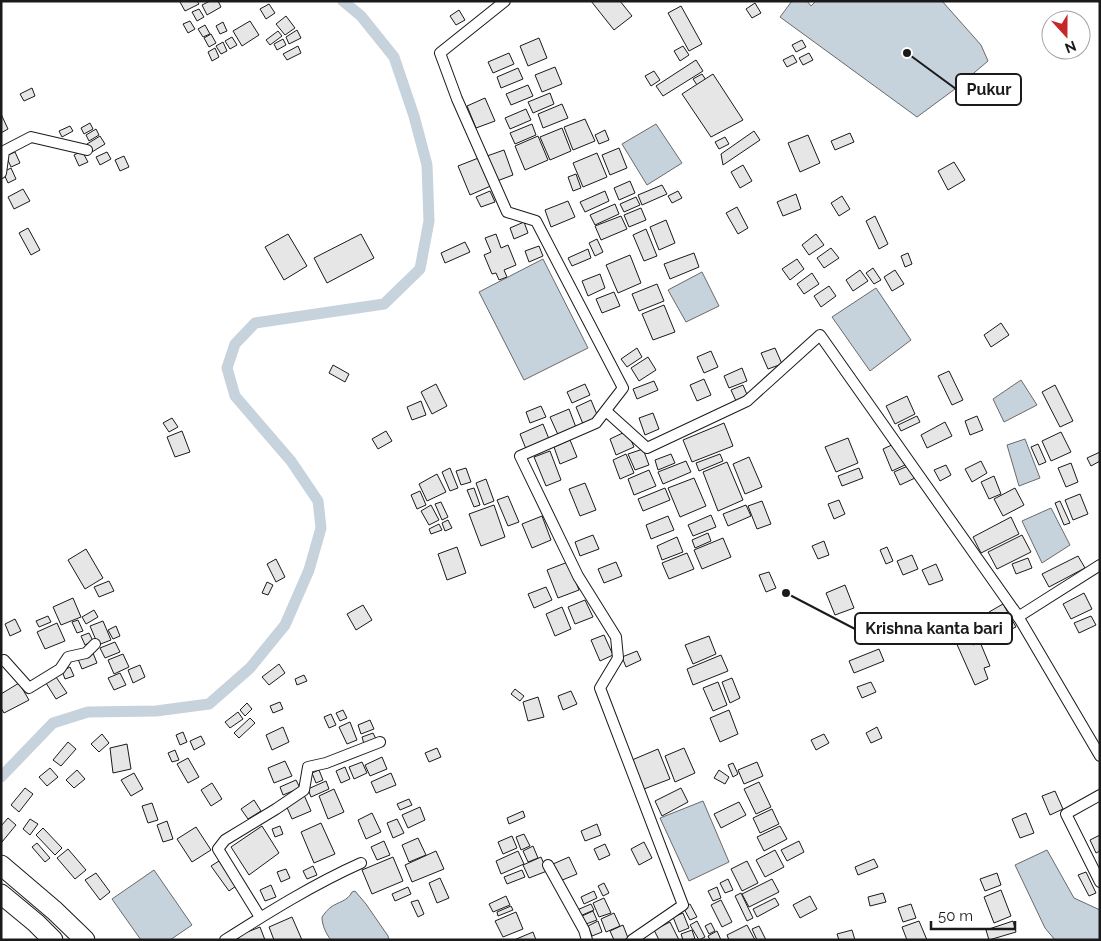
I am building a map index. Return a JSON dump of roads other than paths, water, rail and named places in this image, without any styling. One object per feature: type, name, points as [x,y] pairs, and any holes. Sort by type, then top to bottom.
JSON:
[{"type":"highway","points":[[1,865],[55,911],[85,940]]},
{"type":"highway","points":[[1,894],[53,940]]},
{"type":"street","points":[[505,1],[440,53],[457,99],[507,212],[536,221],[623,388],[596,423],[520,456],[578,576],[616,637],[618,658],[600,688],[683,905],[632,940]]},
{"type":"street","points":[[1,172],[4,151],[31,137],[87,150]]},
{"type":"street","points":[[606,411],[647,448],[747,401],[820,335],[1018,617],[1100,756]]},
{"type":"street","points":[[1018,617],[1100,565]]},
{"type":"street","points":[[1,661],[4,660],[29,688],[60,669],[68,657],[86,653],[95,644]]},
{"type":"street","points":[[260,917],[218,849],[225,840],[304,790],[308,766],[326,763],[380,742]]},
{"type":"street","points":[[1100,796],[1066,814],[1100,882]]},
{"type":"street","points":[[225,940],[260,917],[339,872],[361,863]]},
{"type":"street","points":[[548,865],[584,930],[587,940]]},
{"type":"waterway","points":[[1,777],[53,723],[88,712],[156,711],[209,704],[250,668],[285,625],[309,570],[321,528],[318,501],[291,461],[235,396],[227,368],[235,344],[255,323],[384,304],[420,269],[429,221],[427,165],[414,116],[394,57],[361,16],[343,1]]},
{"type":"place","name":"Pukur","points":[[907,53]]},
{"type":"place","name":"Krishna kanta bari","points":[[786,593]]}]
